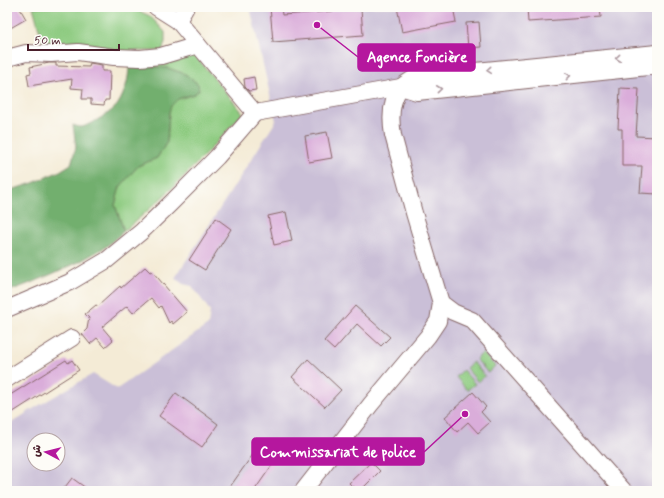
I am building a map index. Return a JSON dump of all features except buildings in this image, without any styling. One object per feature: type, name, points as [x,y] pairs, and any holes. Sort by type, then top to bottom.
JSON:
[{"type":"street","points":[[156,7],[178,22],[255,112]]},
{"type":"street","points":[[178,22],[186,7]]},
{"type":"street","points":[[7,58],[26,53],[51,54],[78,52],[114,57],[140,58],[161,56],[198,45]]},
{"type":"street","points":[[7,309],[70,282],[107,260],[141,232],[170,204],[217,157],[255,112],[401,87],[416,77],[657,54]]},
{"type":"street","points":[[401,87],[417,92],[657,66]]},
{"type":"street","points":[[303,491],[371,404],[428,336],[438,321],[441,303],[416,220],[393,134],[391,109],[395,97],[401,87]]},
{"type":"street","points":[[441,303],[453,312],[472,320],[624,491]]},
{"type":"street","points":[[7,379],[72,338]]},
{"type":"shaded area","points":[[250,7],[657,7],[657,491],[7,491],[7,426],[31,410],[93,374],[117,389],[208,325],[210,311],[192,286],[183,284],[175,278],[276,121]]},
{"type":"green space","points":[[33,7],[130,7],[150,16],[165,32],[165,42],[162,51],[117,51],[78,44],[43,44]]},
{"type":"green space","points":[[193,53],[243,113],[186,175],[156,204],[124,231],[115,205],[120,186],[138,166],[157,158],[167,142],[169,112],[171,106],[178,99],[194,94],[198,84],[185,74],[168,68],[129,65]]},
{"type":"green space","points":[[129,65],[168,68],[185,74],[198,84],[199,90],[194,94],[178,99],[171,106],[169,112],[167,142],[157,158],[138,166],[120,187],[115,205],[124,231],[107,246],[79,262],[7,292],[7,193],[11,190],[33,183],[60,171],[71,164],[76,147],[73,125],[81,127],[86,126],[116,107],[125,90]]},
{"type":"green space","points":[[483,353],[495,366],[488,373],[476,359]]},
{"type":"green space","points":[[473,362],[485,376],[478,382],[466,368]]},
{"type":"green space","points":[[463,370],[475,384],[467,390],[456,377]]},
{"type":"place","name":"Agence Foncière","points":[[317,25]]},
{"type":"place","name":"Commissariat de police","points":[[465,414]]}]
